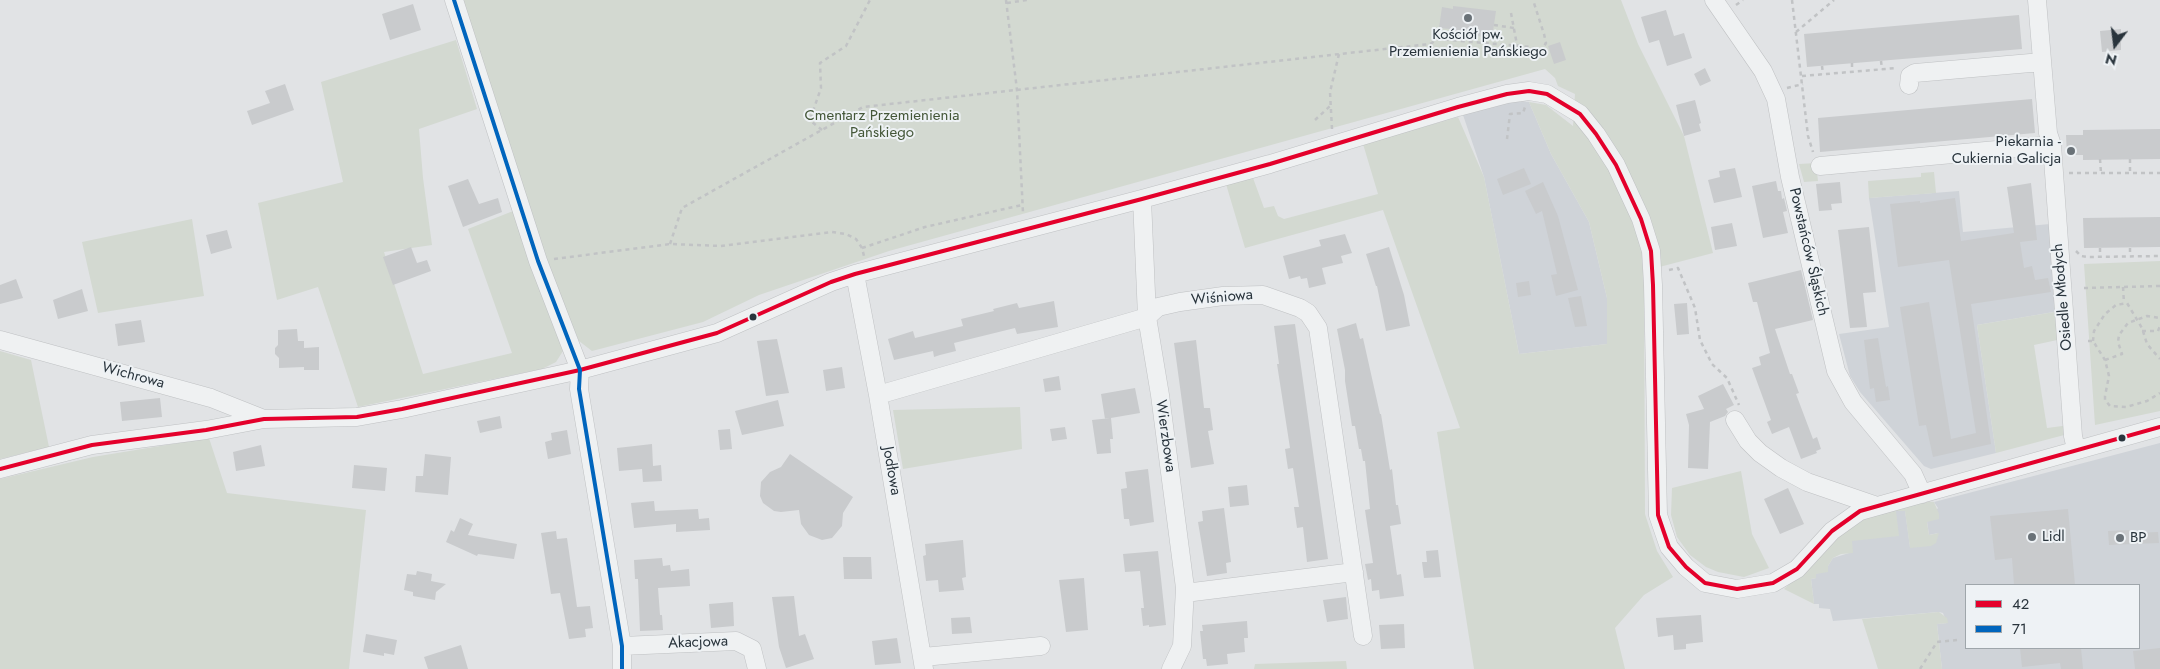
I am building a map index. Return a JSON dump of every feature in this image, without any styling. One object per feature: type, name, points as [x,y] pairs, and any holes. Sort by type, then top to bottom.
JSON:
[{"type":"street","points":[[454,0],[538,262],[577,365],[579,389],[622,646],[622,669]]},
{"type":"street","name":"Powstańców Śląskich","points":[[1714,0],[1763,71],[1776,99],[1790,177],[1836,371],[1843,387],[1853,402],[1913,474],[1922,494]]},
{"type":"street","name":"Osiedle Młodych","points":[[2037,0],[2048,133],[2052,145],[2073,436],[2076,449]]},
{"type":"street","points":[[1910,85],[1910,76],[1915,73],[2042,62]]},
{"type":"street","points":[[0,468],[92,445],[206,430],[264,419],[357,417],[402,410],[577,365],[717,333],[831,282],[863,272],[1270,164],[1507,94],[1530,91],[1547,94],[1580,114],[1596,134],[1616,165],[1640,219],[1650,251],[1653,285],[1658,515],[1669,547],[1686,567],[1705,582],[1726,588],[1746,589],[1774,583],[1797,569],[1832,531],[1860,511],[2160,427]]},
{"type":"street","points":[[1817,162],[2052,145]]},
{"type":"street","name":"Wierzbowa","points":[[1142,199],[1147,317],[1160,395],[1185,593],[1182,646],[1171,669]]},
{"type":"street","name":"Jodłowa","points":[[863,272],[878,395],[924,663]]},
{"type":"street","name":"Wiśniowa","points":[[878,395],[1147,317],[1158,307],[1229,296],[1263,295],[1289,303],[1308,313],[1318,328],[1363,636]]},
{"type":"street","name":"Wichrowa","points":[[0,340],[211,398],[264,419]]},
{"type":"street","points":[[1738,415],[1754,447],[1781,468],[1808,482],[1877,506]]},
{"type":"street","points":[[1185,593],[1354,572]]},
{"type":"street","name":"Akacjowa","points":[[622,646],[736,641],[752,649],[757,669]]},
{"type":"street","points":[[924,663],[1041,646]]},
{"type":"path","points":[[822,130],[812,122],[812,116],[821,88],[820,63],[846,46],[870,0]]},
{"type":"path","points":[[1023,214],[1017,90],[1007,2],[1027,0]]},
{"type":"path","points":[[670,244],[682,208],[863,107],[1430,44],[1438,39],[1532,47],[1541,51],[1546,43],[1533,0]]},
{"type":"path","points":[[1792,0],[1808,136],[1817,162]]},
{"type":"path","points":[[1796,32],[1834,0]]},
{"type":"path","points":[[1511,13],[1517,46]]},
{"type":"path","points":[[1494,25],[1514,28]]},
{"type":"path","points":[[1334,133],[1330,122],[1330,92],[1339,54]]},
{"type":"path","points":[[1881,61],[1882,69]]},
{"type":"path","points":[[1852,64],[1852,72]]},
{"type":"path","points":[[1822,66],[1823,74]]},
{"type":"path","points":[[1782,89],[1803,84]]},
{"type":"path","points":[[1507,139],[1510,114],[1523,113],[1526,104]]},
{"type":"path","points":[[1315,120],[1330,106]]},
{"type":"path","points":[[2130,159],[2130,173]]},
{"type":"path","points":[[2100,160],[2101,173]]},
{"type":"path","points":[[2067,174],[2160,173]]},
{"type":"path","points":[[862,248],[925,227],[1023,205]]},
{"type":"path","points":[[538,262],[670,244],[721,246],[832,232],[846,234],[856,240],[862,248],[863,272]]},
{"type":"path","points":[[2074,247],[2081,256],[2160,256]]},
{"type":"path","points":[[2100,248],[2100,257]]},
{"type":"path","points":[[2130,248],[2130,256]]},
{"type":"path","points":[[1678,268],[1695,308],[1700,340],[1712,364],[1727,378],[1738,415]]},
{"type":"path","points":[[2084,288],[2160,286]]},
{"type":"path","points":[[2123,287],[2124,303]]},
{"type":"path","points":[[2160,359],[2147,344],[2131,308],[2124,303],[2116,305],[2105,314],[2094,331],[2093,341],[2106,360],[2109,376],[2105,400],[2110,406],[2126,407],[2148,401],[2160,393]]},
{"type":"path","points":[[2106,360],[2122,354],[2118,342],[2119,335],[2128,323],[2148,316],[2160,318]]},
{"type":"path","points":[[2142,331],[2158,330],[2160,326]]},
{"type":"path","points":[[2088,341],[2093,341]]},
{"type":"path","points":[[1920,669],[1937,642],[1958,640]]},
{"type":"shaded area","points":[[1508,100],[1529,102],[1551,154],[1589,222],[1607,298],[1607,344],[1519,354],[1484,177],[1462,112]]},
{"type":"shaded area","points":[[1959,191],[1963,232],[2050,224],[2060,311],[1977,325],[1996,453],[1931,469],[1924,466],[1860,392],[1850,376],[1839,334],[1889,327],[1869,198]]},
{"type":"shaded area","points":[[2160,443],[2160,669],[1942,669],[1937,624],[1947,623],[1943,613],[1833,621],[1830,609],[1819,608],[1819,604],[1814,604],[1811,579],[1816,578],[1816,574],[1828,566],[1833,558],[1849,553],[1852,541],[1896,511],[1905,510],[1910,547],[1938,533],[1929,535],[1927,521],[1938,508],[1934,502]]},
{"type":"green space","name":"Cmentarz Przemienienia Pańskiego","points":[[461,0],[1621,0],[1638,44],[1684,136],[1713,253],[1644,271],[1645,514],[1657,551],[1673,577],[1644,595],[1615,628],[1625,669],[1474,669],[1437,432],[1460,428],[1383,210],[1245,248],[1226,184],[1253,178],[1264,208],[1274,206],[1278,216],[1284,219],[1378,194],[1363,144],[1458,117],[1484,177],[1519,354],[1607,344],[1607,298],[1589,222],[1551,154],[1529,102],[1546,105],[1573,126],[1575,94],[1558,86],[1555,78],[1545,69],[889,251],[759,295],[703,322],[592,351],[579,341],[543,260]]},
{"type":"green space","points":[[456,40],[477,109],[419,129],[432,245],[384,252],[423,374],[512,353],[468,229],[513,211],[563,351],[556,362],[542,369],[358,407],[318,287],[277,300],[258,203],[343,182],[321,82]]},
{"type":"green space","points":[[1816,163],[1818,181],[1804,182],[1799,164]]},
{"type":"green space","points":[[1934,172],[1936,193],[1869,198],[1868,181],[1921,177],[1921,173]]},
{"type":"green space","points":[[192,219],[204,296],[98,313],[82,242]]},
{"type":"green space","points":[[2160,261],[2160,411],[2095,425],[2084,264]]},
{"type":"green space","points":[[2060,311],[2062,339],[2034,345],[2047,428],[2070,425],[2068,434],[1996,453],[1977,325]]},
{"type":"green space","points":[[0,351],[31,360],[49,447],[0,459]]},
{"type":"green space","points":[[1020,407],[1022,449],[903,469],[893,410]]},
{"type":"green space","points":[[209,438],[227,493],[366,510],[349,669],[0,669],[0,479],[93,457]]},
{"type":"green space","points":[[1741,471],[1752,534],[1769,568],[1744,577],[1718,572],[1706,567],[1690,555],[1677,537],[1671,515],[1672,488]]},
{"type":"green space","points":[[1926,501],[1934,502],[1939,514],[1939,519],[1927,522],[1929,535],[1939,533],[1936,543],[1931,546],[1910,548],[1905,511],[1896,511],[1899,536],[1852,541],[1853,553],[1841,554],[1833,558],[1828,566],[1828,572],[1816,574],[1816,578],[1811,579],[1814,604],[1784,589],[1843,532],[1861,518]]},
{"type":"green space","points":[[1939,612],[1947,618],[1948,623],[1937,624],[1942,669],[1878,669],[1862,619]]},
{"type":"green space","points":[[1346,661],[1347,669],[1254,669],[1255,664]]},
{"type":"building","points":[[413,4],[421,30],[390,40],[382,14]]},
{"type":"building","name":"Kościół pw. Przemienienia Pańskiego","points":[[1453,6],[1496,11],[1492,38],[1450,32],[1450,29],[1439,28],[1442,7],[1453,9]]},
{"type":"building","points":[[1666,10],[1674,36],[1684,33],[1692,58],[1667,66],[1659,40],[1649,43],[1641,17]]},
{"type":"building","points":[[2019,15],[2022,49],[1807,67],[1804,34]]},
{"type":"building","points":[[2121,29],[2121,50],[2102,52],[2100,31]]},
{"type":"building","points":[[1560,42],[1566,60],[1554,64],[1548,46]]},
{"type":"building","points":[[1705,68],[1711,81],[1700,86],[1694,74]]},
{"type":"building","points":[[285,84],[294,110],[252,125],[247,111],[270,103],[265,91]]},
{"type":"building","points":[[2032,99],[2035,133],[1820,152],[1818,118]]},
{"type":"building","points":[[1695,100],[1701,123],[1699,124],[1701,131],[1684,136],[1676,105]]},
{"type":"building","points":[[2160,129],[2160,159],[2083,160],[2083,155],[2067,155],[2066,135],[2083,135],[2083,130]]},
{"type":"building","points":[[1524,168],[1531,184],[1503,195],[1497,179]]},
{"type":"building","points":[[1735,168],[1742,197],[1714,203],[1708,180],[1720,177],[1719,171]]},
{"type":"building","points":[[468,179],[479,204],[498,198],[502,212],[463,227],[448,186]]},
{"type":"building","points":[[1776,181],[1778,191],[1781,191],[1782,199],[1784,198],[1787,211],[1783,212],[1788,233],[1763,238],[1752,186]]},
{"type":"building","points":[[1543,182],[1558,216],[1578,290],[1556,296],[1551,275],[1557,274],[1542,211],[1536,214],[1525,191]]},
{"type":"building","points":[[1840,182],[1842,203],[1831,204],[1832,210],[1819,211],[1816,184]]},
{"type":"building","points":[[2031,183],[2037,240],[2020,242],[2024,268],[2032,266],[2035,280],[2048,278],[2051,292],[1971,304],[1991,444],[1933,457],[1926,425],[1919,426],[1900,307],[1929,302],[1951,439],[1976,433],[1949,260],[1898,267],[1890,204],[1920,201],[1920,203],[1955,198],[1961,241],[2014,233],[2007,187]]},
{"type":"building","points":[[2160,217],[2160,247],[2084,248],[2083,218]]},
{"type":"building","points":[[1732,223],[1737,246],[1715,250],[1711,227]]},
{"type":"building","points":[[1869,227],[1876,292],[1863,293],[1867,327],[1850,328],[1838,230]]},
{"type":"building","points":[[227,230],[232,248],[211,254],[206,235]]},
{"type":"building","points":[[1345,234],[1352,253],[1341,256],[1343,263],[1322,268],[1326,284],[1309,288],[1307,278],[1301,279],[1300,276],[1289,279],[1283,256],[1321,246],[1319,240]]},
{"type":"building","points":[[411,247],[417,263],[427,260],[431,271],[393,285],[383,257]]},
{"type":"building","points":[[1389,247],[1404,295],[1410,326],[1386,331],[1377,286],[1366,254]]},
{"type":"building","points":[[1801,270],[1813,320],[1775,329],[1790,374],[1792,374],[1799,393],[1796,394],[1813,439],[1817,437],[1821,449],[1816,451],[1817,453],[1801,459],[1789,427],[1772,434],[1767,422],[1771,420],[1752,368],[1761,365],[1759,357],[1770,353],[1757,302],[1753,302],[1748,283]]},
{"type":"building","points":[[16,279],[23,298],[0,304],[0,285]]},
{"type":"building","points":[[1529,281],[1531,295],[1518,297],[1516,283]]},
{"type":"building","points":[[82,289],[88,311],[58,319],[53,300]]},
{"type":"building","points":[[1581,296],[1587,326],[1575,327],[1568,298]]},
{"type":"building","points":[[1054,301],[1058,327],[1017,334],[1015,328],[954,343],[956,351],[934,357],[933,351],[894,360],[888,339],[913,331],[915,338],[963,326],[961,319],[1017,303],[1019,308]]},
{"type":"building","points":[[1687,303],[1689,334],[1677,335],[1674,304]]},
{"type":"building","points":[[141,320],[145,342],[118,346],[115,324]]},
{"type":"building","points":[[1356,323],[1360,339],[1363,338],[1381,414],[1390,470],[1392,469],[1396,505],[1398,505],[1401,524],[1390,526],[1397,575],[1401,574],[1404,596],[1380,599],[1379,590],[1372,591],[1371,579],[1368,580],[1365,564],[1373,563],[1365,510],[1370,509],[1365,461],[1363,461],[1361,449],[1359,449],[1355,426],[1352,426],[1345,370],[1337,329]]},
{"type":"building","points":[[1295,324],[1328,559],[1307,562],[1303,527],[1297,528],[1294,507],[1299,507],[1293,468],[1288,469],[1285,449],[1290,448],[1277,364],[1279,364],[1274,326]]},
{"type":"building","points":[[297,329],[298,341],[304,341],[304,348],[319,347],[319,370],[304,370],[304,367],[279,368],[279,358],[275,354],[275,348],[278,345],[278,330]]},
{"type":"building","points":[[1878,338],[1890,400],[1876,402],[1874,388],[1870,389],[1864,340]]},
{"type":"building","points":[[777,339],[789,393],[766,396],[757,341]]},
{"type":"building","points":[[1196,340],[1204,408],[1210,408],[1213,430],[1208,431],[1214,464],[1191,468],[1174,343]]},
{"type":"building","points":[[842,367],[845,388],[826,391],[823,370]]},
{"type":"building","points":[[1059,376],[1061,390],[1045,392],[1043,379]]},
{"type":"building","points":[[1723,384],[1734,405],[1726,409],[1728,412],[1725,416],[1710,422],[1708,469],[1688,468],[1689,425],[1686,414],[1704,409],[1698,396]]},
{"type":"building","points":[[1135,388],[1140,413],[1105,419],[1101,394]]},
{"type":"building","points":[[160,398],[162,417],[122,421],[120,402]]},
{"type":"building","points":[[778,400],[784,426],[742,435],[735,411]]},
{"type":"building","points":[[500,416],[502,428],[480,433],[477,421]]},
{"type":"building","points":[[1111,418],[1113,439],[1110,439],[1111,453],[1097,454],[1092,420]]},
{"type":"building","points":[[1065,427],[1067,439],[1052,441],[1050,429]]},
{"type":"building","points":[[730,429],[732,449],[720,450],[718,430]]},
{"type":"building","points":[[567,430],[571,454],[548,459],[545,442],[552,440],[551,433]]},
{"type":"building","points":[[652,444],[653,466],[661,465],[662,481],[643,482],[642,469],[619,471],[617,448]]},
{"type":"building","points":[[261,445],[265,466],[236,471],[233,452]]},
{"type":"building","points":[[425,454],[451,457],[448,495],[415,492],[416,476],[423,476]]},
{"type":"building","points":[[790,454],[853,497],[843,513],[842,526],[832,538],[822,540],[809,535],[801,524],[799,510],[774,511],[763,503],[760,496],[761,482],[770,472],[781,467]]},
{"type":"building","points":[[354,465],[387,468],[385,491],[352,488]]},
{"type":"building","points":[[1148,469],[1154,522],[1130,526],[1129,519],[1124,519],[1121,489],[1127,488],[1125,472]]},
{"type":"building","points":[[1247,485],[1249,505],[1230,507],[1228,487]]},
{"type":"building","points":[[1788,488],[1804,524],[1780,534],[1764,499]]},
{"type":"building","points":[[654,501],[655,511],[698,509],[699,519],[709,518],[710,530],[676,532],[676,524],[634,528],[631,503]]},
{"type":"building","points":[[1224,508],[1231,562],[1226,563],[1227,573],[1207,576],[1198,522],[1203,521],[1202,511]]},
{"type":"building","name":"Lidl","points":[[2068,509],[2075,584],[2014,584],[2012,558],[1995,560],[1990,516]]},
{"type":"building","points":[[460,518],[473,524],[468,535],[517,544],[514,559],[478,554],[477,556],[446,542],[451,530],[454,532]]},
{"type":"building","points":[[2132,530],[2132,533],[2158,532],[2159,543],[2109,545],[2108,531]]},
{"type":"building","points":[[556,531],[557,539],[567,538],[577,607],[590,606],[593,628],[585,629],[586,637],[569,639],[560,593],[551,594],[541,533]]},
{"type":"building","points":[[963,540],[966,577],[962,578],[964,590],[939,592],[938,580],[926,581],[923,556],[926,555],[925,544]]},
{"type":"building","points":[[1438,550],[1441,577],[1424,578],[1422,562],[1427,562],[1426,551]]},
{"type":"building","points":[[1158,551],[1166,625],[1149,627],[1149,625],[1143,626],[1141,608],[1144,608],[1140,571],[1125,572],[1123,554]]},
{"type":"building","points":[[843,557],[871,557],[872,579],[844,579]]},
{"type":"building","points":[[662,558],[663,566],[670,565],[671,571],[689,569],[690,586],[658,588],[663,630],[640,631],[638,579],[635,579],[634,560]]},
{"type":"building","points":[[417,571],[432,574],[431,581],[446,584],[436,592],[435,600],[413,596],[413,592],[404,590],[407,574],[416,575]]},
{"type":"building","points":[[1084,578],[1088,630],[1066,632],[1059,580]]},
{"type":"building","points":[[794,596],[799,636],[805,634],[814,659],[786,668],[779,647],[772,597]]},
{"type":"building","points":[[1346,597],[1348,619],[1327,622],[1323,600]]},
{"type":"building","points":[[733,602],[734,626],[711,628],[709,604]]},
{"type":"building","points":[[1701,615],[1703,642],[1686,644],[1686,649],[1674,650],[1673,635],[1658,637],[1656,618]]},
{"type":"building","points":[[970,617],[972,633],[952,634],[951,618]]},
{"type":"building","points":[[1247,621],[1248,638],[1244,638],[1245,652],[1227,654],[1228,664],[1207,666],[1206,659],[1203,659],[1200,631],[1203,631],[1202,625]]},
{"type":"building","points":[[1404,624],[1405,648],[1381,649],[1379,625]]},
{"type":"building","points":[[366,634],[397,640],[394,655],[384,653],[384,656],[363,652]]},
{"type":"building","points":[[897,638],[901,663],[875,665],[872,641]]},
{"type":"building","points":[[461,645],[468,669],[428,669],[424,657]]},
{"type":"building","points":[[2160,648],[2160,669],[2135,669],[2133,651]]},
{"type":"building","points":[[2020,649],[2081,649],[2083,669],[2061,669],[2060,663],[2022,667]]},
{"type":"transit line","name":"71","points":[[454,0],[538,261],[580,370],[579,389],[622,646],[622,669]]},
{"type":"transit line","name":"42","points":[[0,469],[92,445],[206,430],[264,419],[357,417],[580,370],[717,333],[831,282],[855,274],[1270,164],[1458,107],[1507,94],[1529,91],[1547,94],[1580,114],[1596,134],[1616,165],[1641,219],[1651,251],[1653,285],[1658,515],[1669,547],[1686,567],[1705,583],[1737,589],[1773,583],[1797,569],[1832,531],[1860,511],[2160,427]]},
{"type":"place","name":"Kościół pw. Przemienienia Pańskiego","points":[[1468,18]]},
{"type":"place","name":"Piekarnia - Cukiernia Galicja","points":[[2071,151]]},
{"type":"place","name":"Lidl","points":[[2032,537]]},
{"type":"place","name":"BP","points":[[2120,538]]}]
